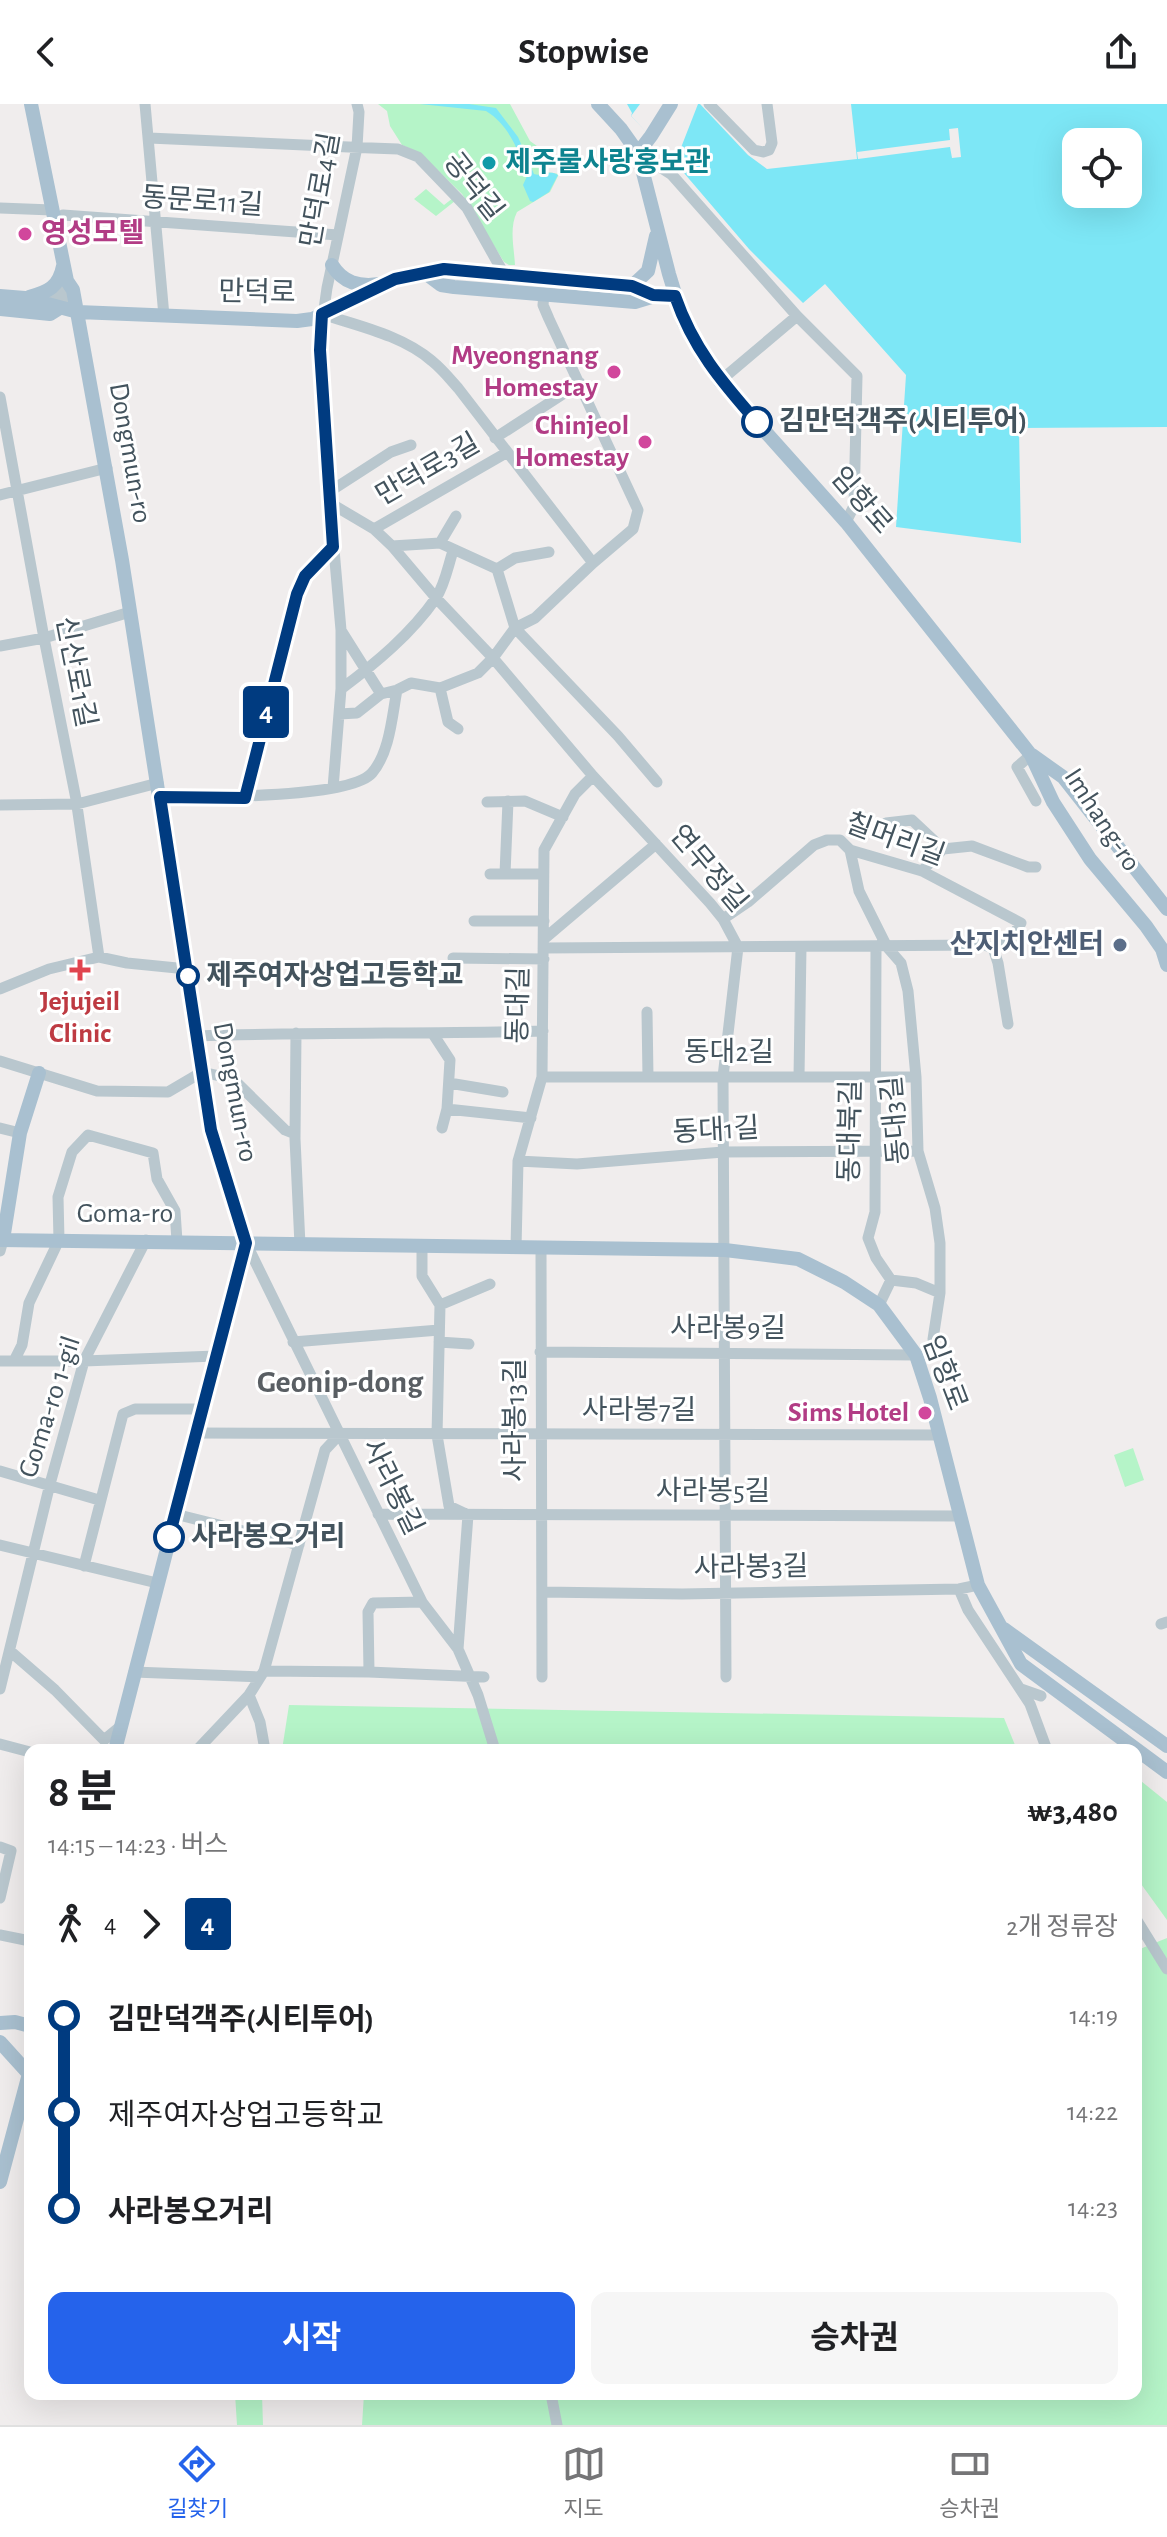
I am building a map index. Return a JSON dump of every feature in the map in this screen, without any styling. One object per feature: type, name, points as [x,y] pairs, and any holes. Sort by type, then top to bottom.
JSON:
[{"type":"main road","name":"Dongmun-ro","points":[[31,104],[76,279],[68,288]]},
{"type":"main road","name":"Dongmun-ro","points":[[40,104],[68,288],[78,312],[107,468],[202,1072],[217,1153],[246,1243]]},
{"type":"main road","points":[[598,104],[638,153],[671,104]]},
{"type":"main road","name":"임항로","points":[[638,153],[675,296],[684,323],[703,357],[720,381],[846,522],[1031,755]]},
{"type":"main road","points":[[632,286],[648,271],[657,228]]},
{"type":"main road","points":[[332,265],[352,283],[369,285],[388,282]]},
{"type":"main road","points":[[25,298],[54,288],[64,266]]},
{"type":"main road","name":"만덕로","points":[[58,309],[297,321],[322,314],[388,282],[444,269],[632,286],[653,295],[675,296]]},
{"type":"main road","name":"만덕로","points":[[425,273],[441,285],[635,302],[653,295]]},
{"type":"main road","points":[[0,296],[48,303],[58,309],[50,314],[0,309]]},
{"type":"main road","name":"Imhang-ro","points":[[1031,755],[1063,777],[1167,909]]},
{"type":"main road","name":"Imhang-ro","points":[[1031,755],[1053,802],[1090,859],[1146,926],[1162,949],[1167,965]]},
{"type":"main road","name":"Goma-ro","points":[[39,1073],[20,1133],[1,1244],[59,1240],[246,1243]]},
{"type":"main road","points":[[116,1744],[246,1243]]},
{"type":"main road","name":"임항로","points":[[246,1243],[725,1250],[798,1259],[844,1282],[879,1305],[916,1355],[978,1585],[1001,1627],[1167,1746]]},
{"type":"main road","points":[[1001,1627],[1021,1664],[1129,1744]]},
{"type":"main road","points":[[1142,1754],[1167,1772]]},
{"type":"main road","points":[[0,2023],[24,2024]]},
{"type":"main road","points":[[0,2042],[24,2067]]},
{"type":"main road","points":[[0,2182],[24,2091]]},
{"type":"street","points":[[145,104],[164,316]]},
{"type":"street","name":"만덕로4길","points":[[350,104],[358,121]]},
{"type":"street","name":"만덕로4길","points":[[322,314],[357,147],[357,104]]},
{"type":"street","points":[[709,104],[754,150],[763,152],[769,150],[772,143],[767,104]]},
{"type":"street","name":"공덕길","points":[[149,138],[398,149],[418,157],[467,208],[504,274]]},
{"type":"street","points":[[638,153],[672,175],[797,316],[857,376],[854,506],[846,522]]},
{"type":"street","name":"동문로11길","points":[[0,208],[157,223],[338,235]]},
{"type":"street","points":[[339,714],[357,713],[381,694],[411,683],[440,688],[478,673],[515,628],[535,618],[633,529],[638,510],[546,312],[544,294]]},
{"type":"street","points":[[322,314],[320,350],[341,630],[341,689],[333,788]]},
{"type":"street","name":"만덕로3길","points":[[322,314],[388,336],[425,355],[458,388],[593,563]]},
{"type":"street","points":[[720,381],[797,316]]},
{"type":"street","points":[[495,438],[580,383]]},
{"type":"street","name":"신산로1길","points":[[0,397],[77,804],[99,957]]},
{"type":"street","points":[[329,498],[391,452],[411,445]]},
{"type":"street","name":"만덕로3길","points":[[374,529],[506,453]]},
{"type":"street","points":[[0,495],[107,468]]},
{"type":"street","name":"연무정길","points":[[329,498],[374,529],[392,546],[723,919],[738,947],[723,1077],[726,1677]]},
{"type":"street","points":[[440,543],[456,516]]},
{"type":"street","points":[[392,546],[440,543],[497,569]]},
{"type":"street","points":[[245,798],[297,594],[305,576],[333,547]]},
{"type":"street","points":[[341,689],[390,650],[436,598],[453,551]]},
{"type":"street","points":[[497,569],[515,558],[549,552]]},
{"type":"street","points":[[497,569],[515,628],[618,736],[657,782]]},
{"type":"street","points":[[0,646],[44,638],[130,612]]},
{"type":"street","points":[[341,630],[381,694]]},
{"type":"street","points":[[440,688],[448,722],[458,729]]},
{"type":"street","points":[[0,805],[77,804],[159,790],[245,798],[333,788],[362,781],[381,759],[397,690]]},
{"type":"street","points":[[1031,755],[1017,767],[1036,801]]},
{"type":"street","name":"동대길","points":[[516,1248],[518,1161],[542,1077],[544,850],[575,794],[593,776]]},
{"type":"street","points":[[505,874],[508,801]]},
{"type":"street","points":[[487,802],[525,801],[563,817]]},
{"type":"street","points":[[886,823],[912,820],[943,849]]},
{"type":"street","name":"칠머리길","points":[[723,919],[748,902],[814,845],[827,840],[840,840],[850,850],[922,871],[1021,923],[1010,940],[993,948]]},
{"type":"street","points":[[544,949],[656,844]]},
{"type":"street","points":[[922,871],[943,849],[972,846],[1028,867],[1036,867]]},
{"type":"street","name":"동대3길","points":[[850,850],[859,891],[881,947],[901,963],[908,991],[916,1077],[918,1151],[935,1208],[940,1243],[940,1293],[933,1339]]},
{"type":"street","points":[[490,874],[542,874]]},
{"type":"street","points":[[474,921],[544,921]]},
{"type":"street","points":[[453,958],[544,949],[985,945],[993,948],[998,963],[1008,1024]]},
{"type":"street","points":[[799,1077],[801,947]]},
{"type":"street","name":"동대북길","points":[[881,947],[875,1212],[868,1238],[876,1258],[891,1280]]},
{"type":"street","points":[[0,989],[49,969],[99,957],[187,969]]},
{"type":"street","points":[[647,1012],[648,1077]]},
{"type":"street","points":[[197,1036],[543,1031]]},
{"type":"street","points":[[296,1033],[295,1134],[300,1245]]},
{"type":"street","points":[[433,1034],[450,1060],[447,1109],[442,1128]]},
{"type":"street","points":[[0,1061],[97,1091],[168,1092],[202,1072],[233,1079],[285,1130],[295,1134]]},
{"type":"street","name":"동대2길","points":[[542,1077],[916,1077]]},
{"type":"street","points":[[449,1083],[503,1092]]},
{"type":"street","points":[[447,1109],[531,1118]]},
{"type":"street","points":[[0,1128],[20,1133]]},
{"type":"street","points":[[14,1361],[22,1345],[29,1303],[59,1240],[58,1197],[72,1152],[88,1135],[153,1153],[157,1179],[175,1211],[177,1241]]},
{"type":"street","name":"동대1길","points":[[518,1161],[577,1164],[723,1152],[918,1151]]},
{"type":"street","name":"Goma-ro 1-gil","points":[[0,1689],[50,1484],[84,1361],[146,1240]]},
{"type":"street","name":"사라봉길","points":[[246,1243],[422,1602],[458,1649],[471,1676],[493,1744]]},
{"type":"street","points":[[422,1247],[422,1276],[440,1305],[437,1435],[449,1506],[468,1515],[458,1649]]},
{"type":"street","name":"사라봉13길","points":[[541,1248],[542,1677]]},
{"type":"street","points":[[879,1305],[891,1280],[916,1283],[940,1293]]},
{"type":"street","points":[[440,1305],[490,1284]]},
{"type":"street","points":[[293,1342],[439,1336],[469,1344]]},
{"type":"street","name":"사라봉9길","points":[[540,1352],[916,1355]]},
{"type":"street","points":[[0,1361],[216,1356]]},
{"type":"street","points":[[84,1566],[123,1414],[135,1409],[202,1409]]},
{"type":"street","name":"사라봉7길","points":[[196,1433],[939,1435]]},
{"type":"street","points":[[203,1744],[249,1695],[262,1674],[325,1450],[339,1435]]},
{"type":"street","points":[[0,1471],[99,1500]]},
{"type":"street","points":[[175,1514],[299,1545]]},
{"type":"street","name":"사라봉5길","points":[[378,1514],[959,1516]]},
{"type":"street","points":[[0,1545],[157,1583]]},
{"type":"street","name":"사라봉3길","points":[[543,1592],[726,1593],[959,1589],[978,1585]]},
{"type":"street","points":[[959,1589],[968,1610],[1030,1704],[1045,1744]]},
{"type":"street","points":[[369,1672],[368,1612],[373,1603],[422,1602]]},
{"type":"street","points":[[10,1651],[55,1690],[104,1740],[121,1726]]},
{"type":"street","points":[[134,1672],[369,1672],[484,1677]]},
{"type":"street","points":[[1021,1689],[1041,1696]]},
{"type":"street","points":[[249,1695],[260,1722],[264,1744]]},
{"type":"street","points":[[0,1744],[24,1750]]},
{"type":"street","points":[[0,1847],[11,1851],[0,1898]]},
{"type":"street","points":[[1142,1929],[1167,1969]]},
{"type":"street","points":[[0,1935],[24,1940]]},
{"type":"street","points":[[552,2400],[557,2425]]},
{"type":"green space","points":[[378,104],[510,104],[530,141],[537,146],[547,172],[559,174],[550,192],[517,212],[513,231],[515,265],[504,262],[462,194],[420,153],[402,145],[390,126],[387,111]]},
{"type":"green space","points":[[426,189],[444,205],[453,198],[455,201],[436,216],[414,199]]},
{"type":"green space","points":[[1133,1448],[1144,1480],[1125,1487],[1114,1455]]},
{"type":"green space","points":[[289,1705],[1004,1718],[1015,1744],[283,1744]]},
{"type":"green space","points":[[1142,1782],[1167,1802],[1167,1920],[1142,1885]]},
{"type":"green space","points":[[1167,1938],[1167,2425],[362,2425],[364,2400],[1142,2400],[1142,1948]]},
{"type":"green space","points":[[235,2400],[262,2400],[263,2425],[237,2425]]},
{"type":"water","points":[[420,104],[469,104],[496,108],[518,137],[534,174],[558,175],[549,192],[530,201],[523,185],[527,176],[517,148],[507,131],[486,111]]},
{"type":"water","points":[[627,104],[700,104],[748,155],[767,169],[857,159],[851,104],[1167,104],[1167,427],[1019,428],[1021,543],[896,527],[906,375],[825,284],[803,303],[749,249],[631,116]]},
{"type":"pier","points":[[640,104],[698,104],[675,163],[631,116]]},
{"type":"pier","points":[[958,128],[961,157],[952,158],[950,147],[858,159],[857,152],[950,140],[949,129]]},
{"type":"bus line","name":"4","points":[[169,1537],[246,1243],[211,1130],[160,797],[245,798],[297,594],[305,576],[333,547],[320,350],[322,314],[395,279],[444,269],[632,286],[653,295],[675,296],[684,323],[703,357],[757,422]]},
{"type":"place","name":"제주물사랑홍보관","points":[[489,163]]},
{"type":"place","name":"영성모텔","points":[[25,234]]},
{"type":"place","name":"Myeongnang Homestay","points":[[614,372]]},
{"type":"place","name":"김만덕객주(시티투어)","points":[[757,422]]},
{"type":"place","name":"Chinjeol Homestay","points":[[645,442]]},
{"type":"place","name":"산지치안센터","points":[[1120,945]]},
{"type":"place","name":"Jejujeil Clinic","points":[[80,970]]},
{"type":"place","name":"제주여자상업고등학교","points":[[188,976]]},
{"type":"place","name":"Sims Hotel","points":[[925,1413]]},
{"type":"place","name":"사라봉오거리","points":[[169,1537]]},
{"type":"district","name":"Geonip-dong","points":[[340,1382]]}]
